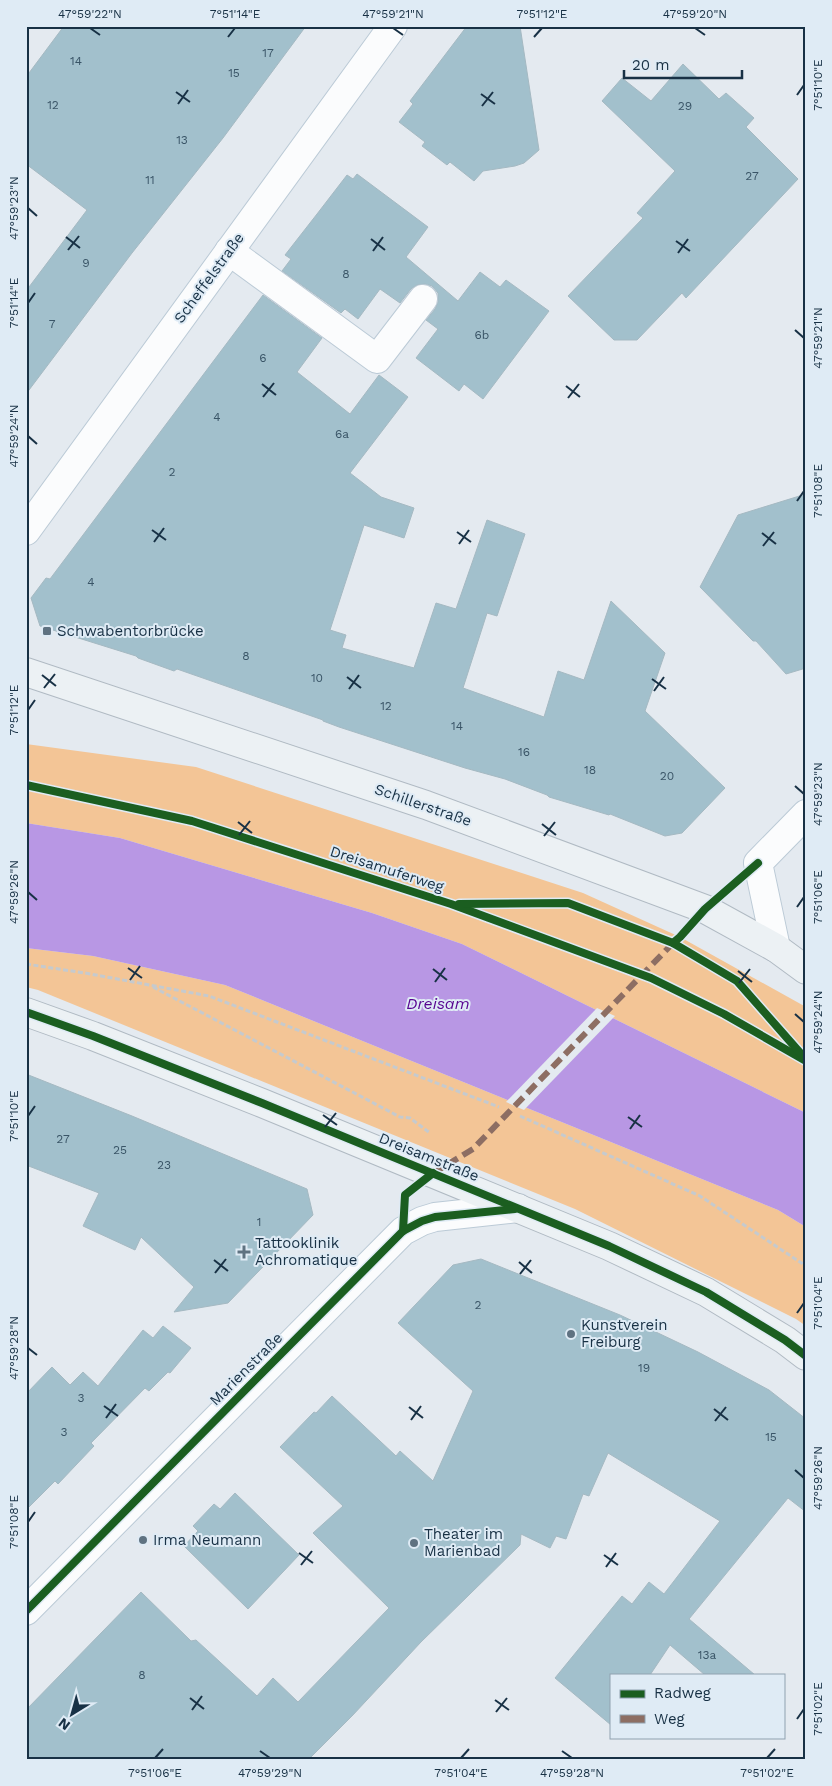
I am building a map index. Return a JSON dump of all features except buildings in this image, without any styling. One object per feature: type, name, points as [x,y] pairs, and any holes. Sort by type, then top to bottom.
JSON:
[{"type":"main road","name":"Schillerstraße","points":[[26,672],[426,804],[705,909],[776,948],[806,970]]},
{"type":"main road","name":"Dreisamstraße","points":[[26,1012],[254,1099],[609,1246],[706,1292],[785,1340],[806,1356]]},
{"type":"street","name":"Scheffelstraße","points":[[26,531],[393,26]]},
{"type":"street","points":[[229,251],[377,359],[423,299]]},
{"type":"street","points":[[776,948],[758,863],[806,814]]},
{"type":"street","name":"Marienstraße","points":[[26,1610],[403,1231],[422,1221],[435,1217],[518,1208]]},
{"type":"path","points":[[26,964],[209,996],[499,1107]]},
{"type":"path","points":[[151,986],[400,1117],[410,1118],[432,1135]]},
{"type":"path","points":[[520,1116],[700,1196],[806,1266]]},
{"type":"shaded area","points":[[26,744],[196,767],[583,893],[680,937],[806,1007],[806,1113],[462,944],[372,913],[120,838],[26,823]]},
{"type":"shaded area","points":[[26,948],[93,956],[225,985],[778,1210],[806,1227],[806,1326],[796,1319],[575,1209],[38,990],[26,987]]},
{"type":"water","name":"Dreisam","points":[[26,823],[120,838],[372,913],[462,944],[806,1113],[806,1227],[778,1210],[225,985],[93,956],[26,948]]},
{"type":"pier","points":[[597,1008],[615,1016],[524,1110],[506,1102]]},
{"type":"marked path","points":[[432,1174],[473,1149],[675,941]]},
{"type":"cycle path","name":"Dreisamuferweg","points":[[26,785],[192,821],[451,904],[651,978],[724,1014],[806,1061]]},
{"type":"cycle path","points":[[673,943],[705,909],[758,863]]},
{"type":"cycle path","points":[[459,904],[568,903],[673,943],[737,981],[802,1055]]},
{"type":"cycle path","points":[[26,1012],[93,1036],[262,1103],[609,1246],[706,1292],[785,1340],[806,1356]]},
{"type":"cycle path","points":[[403,1231],[405,1195],[433,1173]]},
{"type":"cycle path","points":[[26,1611],[403,1231],[422,1221],[435,1217],[515,1209]]},
{"type":"place","name":"Schwabentorbrücke","points":[[47,631]]},
{"type":"place","name":"Tattooklinik Achromatique","points":[[244,1252]]},
{"type":"place","name":"Kunstverein Freiburg","points":[[571,1334]]},
{"type":"place","name":"Irma Neumann","points":[[143,1540]]},
{"type":"place","name":"Theater im Marienbad","points":[[414,1543]]}]
